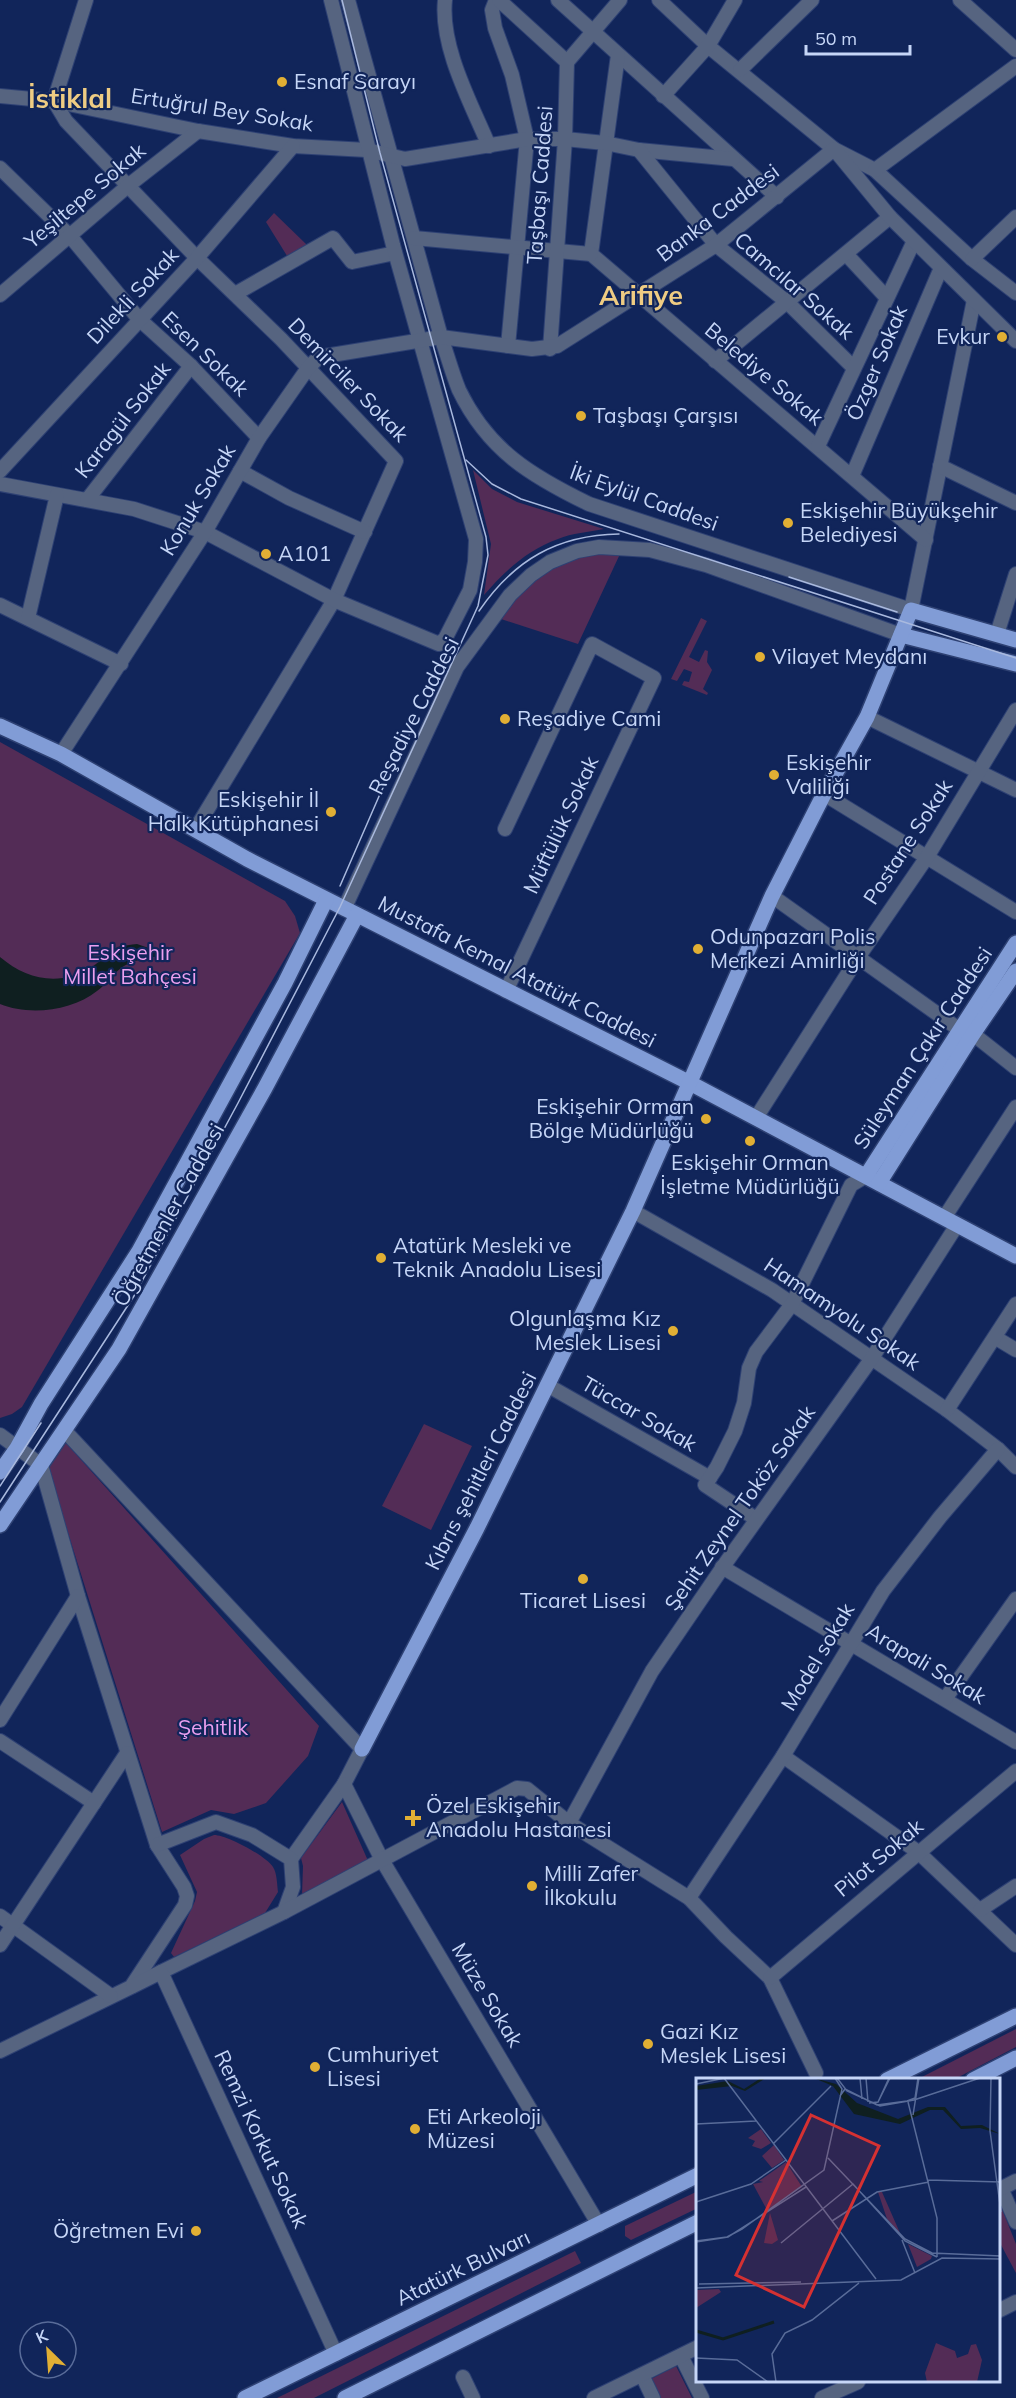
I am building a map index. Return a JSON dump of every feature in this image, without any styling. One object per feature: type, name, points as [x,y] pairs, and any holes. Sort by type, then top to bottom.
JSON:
[{"type":"main road","name":"İki Eylül Caddesi","points":[[911,610],[1016,640]]},
{"type":"main road","points":[[633,1211],[772,896],[824,794],[867,717],[911,610]]},
{"type":"main road","name":"İki Eylül Caddesi","points":[[901,635],[1016,664]]},
{"type":"main road","name":"Mustafa Kemal Atatürk Caddesi","points":[[0,726],[61,754],[195,830],[326,900],[690,1083],[1015,1254]]},
{"type":"main road","name":"Öğretmenler Caddesi","points":[[0,1472],[139,1251],[285,983],[326,900]]},
{"type":"main road","name":"Öğretmenler Caddesi","points":[[0,1525],[119,1349],[265,1088],[350,912]]},
{"type":"main road","name":"Süleyman Çakır Caddesi","points":[[872,1180],[966,1032],[1016,943]]},
{"type":"main road","name":"Süleyman Çakır Caddesi","points":[[966,1032],[1016,971]]},
{"type":"main road","name":"Kıbrıs şehitleri Caddesi","points":[[362,1749],[477,1528],[633,1211]]},
{"type":"main road","points":[[891,2078],[1016,2016]]},
{"type":"main road","points":[[977,2078],[1016,2058]]},
{"type":"main road","name":"Atatürk Bulvarı","points":[[245,2398],[696,2176]]},
{"type":"main road","points":[[345,2398],[696,2223]]},
{"type":"street","points":[[54,101],[86,0]]},
{"type":"street","points":[[0,484],[134,509],[205,532],[334,600],[439,644],[445,639],[470,590],[476,539],[367,150],[331,0]]},
{"type":"street","name":"İki Eylül Caddesi","points":[[348,0],[441,337],[458,388],[475,419],[496,445],[545,483],[589,504],[911,610]]},
{"type":"street","points":[[445,0],[443,17],[454,60],[489,146]]},
{"type":"street","points":[[508,346],[526,139],[512,75],[495,28],[492,10],[498,0],[567,62],[620,0]]},
{"type":"street","points":[[558,0],[777,197]]},
{"type":"street","points":[[659,0],[708,46],[834,149],[890,217],[1016,341]]},
{"type":"street","points":[[663,96],[708,46],[735,0]]},
{"type":"street","points":[[740,70],[812,0]]},
{"type":"street","points":[[960,0],[1016,50]]},
{"type":"street","points":[[414,238],[591,254],[618,55]]},
{"type":"street","name":"Taşbaşı Caddesi","points":[[550,348],[565,139],[567,62]]},
{"type":"street","points":[[875,170],[1016,66]]},
{"type":"street","name":"Ertuğrul Bey Sokak","points":[[0,96],[54,101],[198,130],[293,146],[367,150],[405,159],[526,139],[565,139],[605,143],[639,150],[733,159]]},
{"type":"street","name":"Demirciler Sokak","points":[[54,101],[66,121],[196,258],[235,294],[396,460],[334,600],[195,830]]},
{"type":"street","name":"Yeşiltepe Sokak","points":[[0,295],[129,185],[198,130]]},
{"type":"street","name":"Dilekli Sokak","points":[[0,471],[196,258],[293,146]]},
{"type":"street","points":[[834,149],[875,170],[972,259],[1016,293]]},
{"type":"street","name":"Banka Caddesi","points":[[421,341],[441,337],[532,349],[557,346],[716,245],[834,149]]},
{"type":"street","name":"Camcılar Sokak","points":[[639,150],[716,245],[787,302],[854,368]]},
{"type":"street","name":"Esen Sokak","points":[[0,168],[70,236],[139,319],[191,366],[259,438]]},
{"type":"street","points":[[715,361],[890,217]]},
{"type":"street","points":[[972,259],[1016,217]]},
{"type":"street","points":[[235,294],[333,238],[352,262],[395,253]]},
{"type":"street","points":[[818,446],[914,241]]},
{"type":"street","name":"Belediye Sokak","points":[[591,254],[926,540]]},
{"type":"street","points":[[846,254],[886,298]]},
{"type":"street","name":"Özger Sokak","points":[[852,476],[941,268]]},
{"type":"street","points":[[911,610],[974,300]]},
{"type":"street","name":"Konuk Sokak","points":[[61,754],[205,532],[259,438],[308,368],[319,357],[421,341]]},
{"type":"street","name":"Karagül Sokak","points":[[87,500],[191,366]]},
{"type":"street","points":[[940,466],[1016,503]]},
{"type":"street","points":[[240,471],[289,498],[365,532]]},
{"type":"street","points":[[28,618],[57,495]]},
{"type":"street","name":"İki Eylül Caddesi","points":[[550,562],[577,551],[599,547],[650,550],[706,565],[901,635]]},
{"type":"street","name":"Reşadiye Caddesi","points":[[350,912],[457,667],[510,595],[531,574],[550,562]]},
{"type":"street","points":[[997,634],[1016,574]]},
{"type":"street","points":[[0,604],[121,664]]},
{"type":"street","name":"Müftülük Sokak","points":[[504,829],[592,644],[654,678],[506,991]]},
{"type":"street","name":"Postane Sokak","points":[[756,1118],[859,956],[927,857],[1016,710]]},
{"type":"street","points":[[867,717],[1016,790]]},
{"type":"street","points":[[824,794],[1016,912]]},
{"type":"street","points":[[772,896],[1016,1068]]},
{"type":"street","name":"Şehit Zeynel Toköz Sokak","points":[[569,1823],[652,1671],[722,1567],[872,1358],[1016,1107]]},
{"type":"street","points":[[756,1519],[705,1485],[735,1431],[744,1403],[749,1368],[756,1352],[792,1304],[851,1185],[872,1180]]},
{"type":"street","name":"Hamamyolu Sokak","points":[[633,1211],[792,1304],[947,1410],[998,1449],[1016,1467]]},
{"type":"street","points":[[947,1410],[1016,1304]]},
{"type":"street","points":[[996,1338],[1016,1350]]},
{"type":"street","name":"Tüccar Sokak","points":[[547,1385],[710,1478]]},
{"type":"street","points":[[64,1430],[362,1749],[344,1784],[291,1859],[293,1887],[284,1912]]},
{"type":"street","points":[[0,1435],[40,1465],[78,1596],[157,1845],[184,1887],[187,1896],[185,1905],[131,1987]]},
{"type":"street","name":"Model sokak","points":[[688,1898],[783,1756],[850,1643],[884,1591],[940,1517],[998,1449]]},
{"type":"street","name":"Arapali Sokak","points":[[722,1567],[1016,1742]]},
{"type":"street","points":[[0,1720],[78,1596]]},
{"type":"street","points":[[945,1699],[1016,1599]]},
{"type":"street","points":[[0,1741],[94,1803]]},
{"type":"street","points":[[0,1945],[127,1753]]},
{"type":"street","points":[[783,1756],[918,1852],[1016,1945]]},
{"type":"street","name":"Pilot Sokak","points":[[770,1978],[1016,1771]]},
{"type":"street","name":"Müze Sokak","points":[[344,1784],[382,1860],[598,2225]]},
{"type":"street","points":[[0,2051],[284,1912],[517,1788],[527,1789],[569,1823],[688,1898],[770,1978],[816,2073]]},
{"type":"street","points":[[157,1845],[216,1822],[252,1835],[291,1859]]},
{"type":"street","points":[[980,1910],[1016,1886]]},
{"type":"street","points":[[0,1916],[111,1996]]},
{"type":"street","name":"Remzi Korkut Sokak","points":[[161,1972],[336,2354]]},
{"type":"street","points":[[1001,2188],[1016,2181]]},
{"type":"street","points":[[1001,2191],[1016,2222]]},
{"type":"street","points":[[1001,2309],[1016,2302]]},
{"type":"street","points":[[594,2398],[696,2349]]},
{"type":"street","points":[[681,2356],[702,2398]]},
{"type":"street","points":[[642,2375],[653,2398]]},
{"type":"street","points":[[463,2377],[473,2398]]},
{"type":"street","points":[[822,2398],[853,2383]]},
{"type":"green space","points":[[274,213],[307,245],[289,259],[266,222]]},
{"type":"green space","points":[[473,470],[492,489],[517,502],[604,529],[563,537],[536,549],[508,570],[484,595],[491,544]]},
{"type":"green space","points":[[595,552],[620,554],[578,644],[498,618],[532,579],[565,561]]},
{"type":"green space","points":[[701,618],[707,621],[689,657],[699,662],[705,650],[708,651],[707,662],[712,670],[703,689],[708,693],[707,695],[682,685],[684,681],[689,682],[692,672],[684,669],[677,681],[671,679]]},
{"type":"green space","name":"Eskişehir Millet Bahçesi","points":[[0,742],[285,901],[295,916],[300,933],[22,1407],[0,1418]]},
{"type":"green space","points":[[424,1424],[472,1446],[431,1530],[382,1506]]},
{"type":"green space","name":"Şehitlik","points":[[66,1443],[319,1726],[308,1756],[266,1803],[234,1814],[211,1810],[162,1832],[48,1469]]},
{"type":"green space","points":[[342,1802],[369,1863],[302,1895],[301,1858]]},
{"type":"green space","points":[[214,1835],[237,1842],[269,1862],[275,1872],[278,1892],[265,1913],[174,1957],[171,1953],[197,1892],[180,1855]]},
{"type":"green space","points":[[1016,2029],[1016,2047],[957,2078],[920,2078]]},
{"type":"green space","points":[[696,2192],[696,2209],[631,2240],[625,2236],[625,2226]]},
{"type":"green space","points":[[1001,2206],[1016,2244],[1016,2273],[1001,2245]]},
{"type":"green space","points":[[575,2251],[581,2263],[314,2398],[277,2398]]},
{"type":"green space","points":[[676,2366],[692,2398],[660,2398],[651,2379]]},
{"type":"shaded area","points":[[137,944],[169,955],[129,963],[87,998],[63,1007],[24,1010],[0,1004],[0,957],[10,965],[33,976],[56,979],[80,973],[92,967],[118,947]]},
{"type":"tram line","points":[[0,1502],[134,1296],[238,1103],[340,907],[478,606],[488,555],[486,537],[380,153],[342,0]]},
{"type":"tram line","points":[[466,460],[492,484],[521,499],[1016,658]]},
{"type":"tram line","points":[[479,611],[507,578],[522,564],[539,554],[576,539],[619,534]]},
{"type":"tram line","points":[[789,577],[897,612]]},
{"type":"tram line","points":[[340,886],[380,794],[411,731]]},
{"type":"tram line","points":[[0,1486],[41,1423]]},
{"type":"place","name":"Esnaf Sarayı","points":[[282,82]]},
{"type":"place","name":"Evkur","points":[[1002,337]]},
{"type":"place","name":"Taşbaşı Çarşısı","points":[[581,416]]},
{"type":"place","name":"Eskişehir Büyükşehir Belediyesi","points":[[788,523]]},
{"type":"place","name":"A101","points":[[266,554]]},
{"type":"place","name":"Vilayet Meydanı","points":[[760,657]]},
{"type":"place","name":"Reşadiye Cami","points":[[505,719]]},
{"type":"place","name":"Eskişehir Valiliği","points":[[774,775]]},
{"type":"place","name":"Eskişehir İl Halk Kütüphanesi","points":[[331,812]]},
{"type":"place","name":"Odunpazarı Polis Merkezi Amirliği","points":[[698,949]]},
{"type":"place","name":"Eskişehir Orman Bölge Müdürlüğü","points":[[706,1119]]},
{"type":"place","name":"Eskişehir Orman İşletme Müdürlüğü","points":[[750,1141]]},
{"type":"place","name":"Atatürk Mesleki ve Teknik Anadolu Lisesi","points":[[381,1258]]},
{"type":"place","name":"Olgunlaşma Kız Meslek Lisesi","points":[[673,1331]]},
{"type":"place","name":"Ticaret Lisesi","points":[[583,1579]]},
{"type":"place","name":"Özel Eskişehir Anadolu Hastanesi","points":[[413,1818]]},
{"type":"place","name":"Milli Zafer İlkokulu","points":[[532,1886]]},
{"type":"place","name":"Gazi Kız Meslek Lisesi","points":[[648,2044]]},
{"type":"place","name":"Cumhuriyet Lisesi","points":[[315,2067]]},
{"type":"place","name":"Eti Arkeoloji Müzesi","points":[[415,2129]]},
{"type":"place","name":"Öğretmen Evi","points":[[196,2231]]},
{"type":"district","name":"İstiklal","points":[[70,99]]},
{"type":"district","name":"Arifiye","points":[[641,296]]}]
